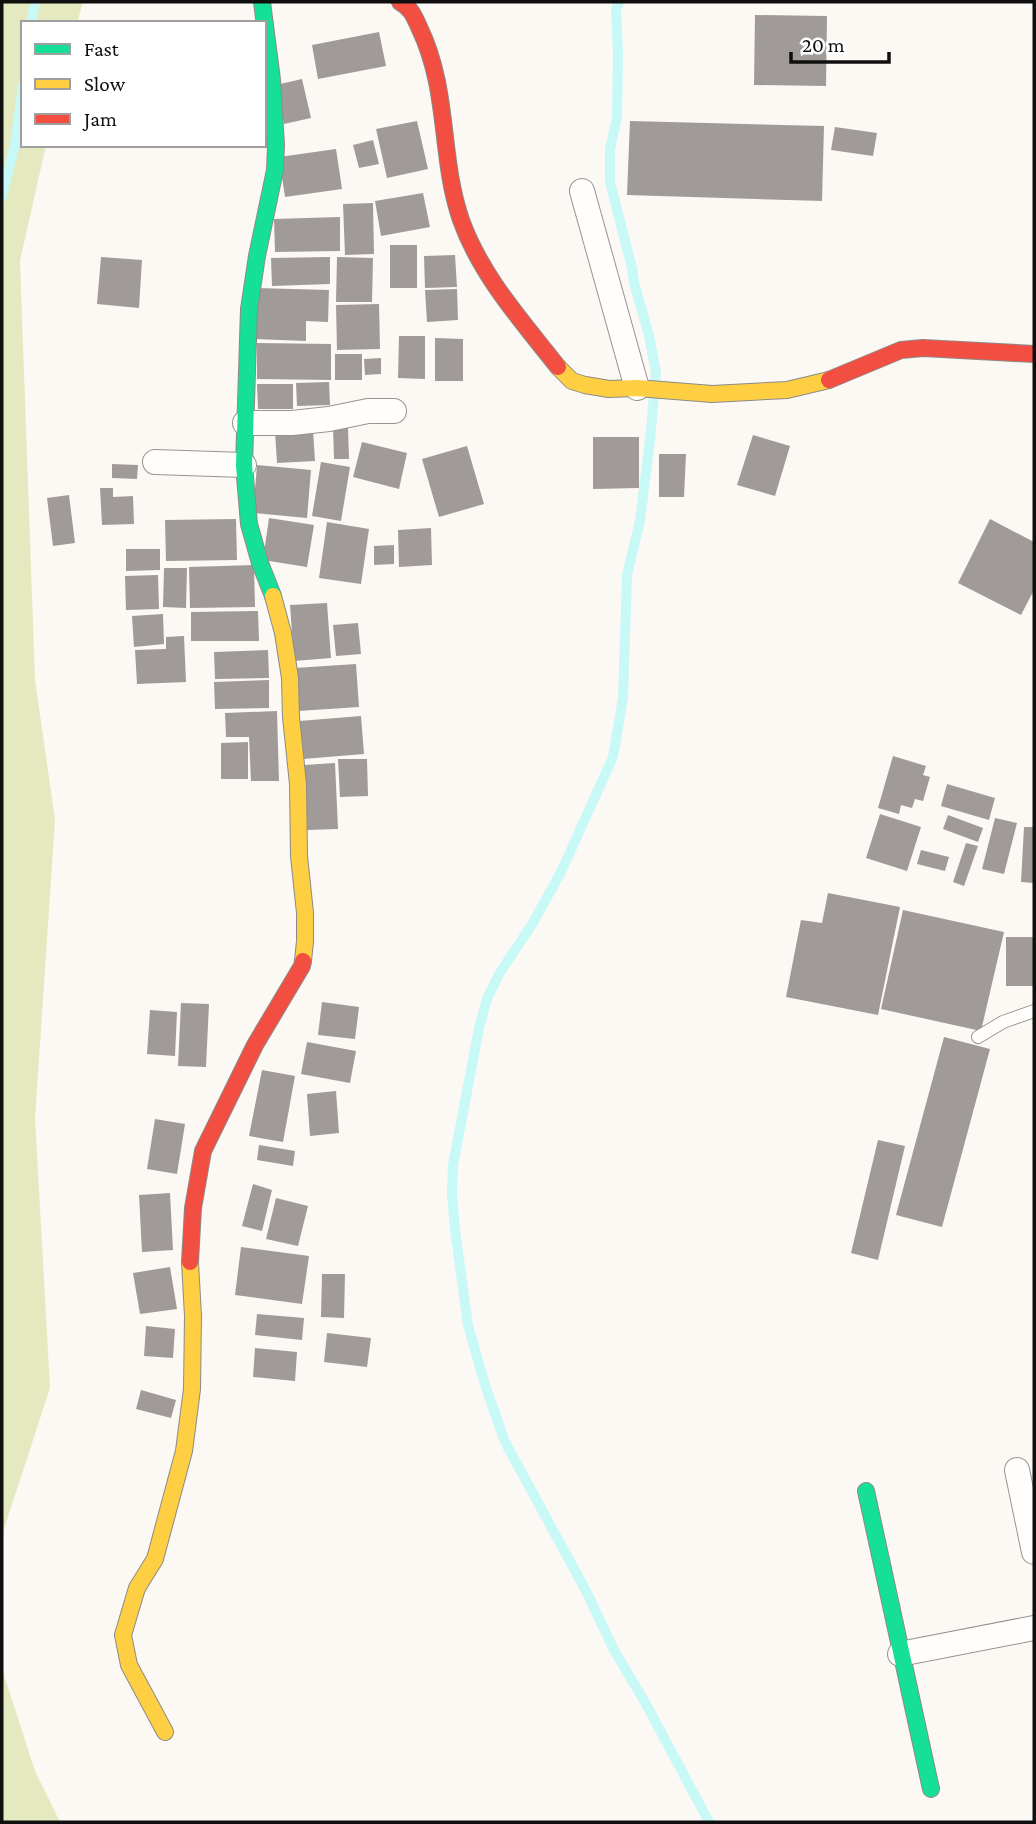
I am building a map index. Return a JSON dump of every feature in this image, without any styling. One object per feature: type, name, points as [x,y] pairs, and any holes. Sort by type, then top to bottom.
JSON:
[{"type":"street","points":[[262,2],[264,21]]},
{"type":"street","points":[[400,2],[409,8],[422,29],[431,52],[443,109],[449,165],[461,219],[483,268],[561,371],[572,381],[609,389],[636,388],[712,394],[787,390],[828,380],[901,350],[923,348],[1034,354]]},
{"type":"street","points":[[165,1732],[129,1665],[123,1635],[136,1588],[155,1559],[184,1451],[192,1389],[193,1316],[190,1259],[193,1208],[203,1151],[255,1045],[302,966],[305,941],[290,678],[275,601],[249,524],[244,465],[249,309],[275,170],[273,93],[266,35]]},
{"type":"street","points":[[582,191],[636,388]]},
{"type":"street","points":[[245,422],[292,423],[368,411],[394,411]]},
{"type":"street","points":[[155,462],[244,465]]},
{"type":"street","points":[[1017,1470],[1034,1552]]},
{"type":"street","points":[[866,1491],[931,1789]]},
{"type":"street","points":[[900,1654],[1034,1628]]},
{"type":"lane","points":[[978,1037],[1003,1022],[1034,1011]]},
{"type":"green space","points":[[2,2],[83,2],[78,21],[21,21],[21,147],[46,147],[20,261],[35,680],[55,820],[35,1118],[50,1388],[2,1535]]},
{"type":"green space","points":[[2,1669],[35,1771],[60,1822],[2,1822]]},
{"type":"building","points":[[755,15],[827,16],[826,86],[754,85]]},
{"type":"building","points":[[379,32],[386,66],[318,79],[312,45]]},
{"type":"building","points":[[302,79],[311,118],[284,124],[276,85]]},
{"type":"building","points":[[417,121],[428,169],[387,178],[376,129]]},
{"type":"building","points":[[630,121],[824,126],[822,201],[627,195]]},
{"type":"building","points":[[835,127],[877,133],[873,156],[831,150]]},
{"type":"building","points":[[373,140],[379,164],[359,168],[353,145]]},
{"type":"building","points":[[336,149],[342,189],[285,197],[279,157]]},
{"type":"building","points":[[423,193],[430,227],[381,236],[375,201]]},
{"type":"building","points":[[373,203],[374,254],[345,255],[343,204]]},
{"type":"building","points":[[340,217],[340,251],[275,252],[274,219]]},
{"type":"building","points":[[390,245],[417,245],[417,288],[390,288]]},
{"type":"building","points":[[455,255],[457,287],[425,288],[424,256]]},
{"type":"building","points":[[101,257],[142,260],[139,308],[97,304]]},
{"type":"building","points":[[330,257],[330,284],[272,286],[271,258]]},
{"type":"building","points":[[337,257],[373,258],[372,302],[336,302]]},
{"type":"building","points":[[256,288],[329,290],[328,322],[306,321],[306,341],[254,339]]},
{"type":"building","points":[[457,289],[458,320],[427,322],[425,290]]},
{"type":"building","points":[[379,304],[380,349],[337,350],[336,305]]},
{"type":"building","points":[[399,336],[425,336],[425,379],[398,378]]},
{"type":"building","points":[[435,338],[463,339],[463,381],[435,381]]},
{"type":"building","points":[[257,343],[331,344],[331,380],[257,379]]},
{"type":"building","points":[[335,354],[362,354],[362,380],[335,380]]},
{"type":"building","points":[[381,358],[381,374],[365,375],[364,359]]},
{"type":"building","points":[[329,382],[330,405],[297,406],[296,383]]},
{"type":"building","points":[[257,384],[293,384],[293,409],[258,409]]},
{"type":"building","points":[[333,426],[348,426],[349,459],[334,459]]},
{"type":"building","points":[[313,430],[315,461],[277,463],[275,432]]},
{"type":"building","points":[[753,435],[790,446],[775,496],[737,485]]},
{"type":"building","points":[[593,437],[639,437],[639,488],[593,489]]},
{"type":"building","points":[[362,442],[407,453],[399,489],[353,477]]},
{"type":"building","points":[[467,446],[484,504],[439,517],[422,459]]},
{"type":"building","points":[[659,454],[686,454],[684,497],[659,497]]},
{"type":"building","points":[[321,462],[350,467],[341,521],[312,516]]},
{"type":"building","points":[[112,464],[138,465],[137,479],[112,478]]},
{"type":"building","points":[[257,465],[311,470],[307,518],[253,513]]},
{"type":"building","points":[[100,488],[113,488],[113,497],[133,496],[134,524],[102,525]]},
{"type":"building","points":[[69,495],[75,543],[53,546],[47,498]]},
{"type":"building","points":[[269,518],[314,525],[307,567],[263,560]]},
{"type":"building","points":[[236,519],[237,560],[166,561],[165,520]]},
{"type":"building","points":[[990,519],[1034,542],[1034,590],[1021,615],[958,583]]},
{"type":"building","points":[[327,522],[369,529],[361,584],[319,578]]},
{"type":"building","points":[[431,528],[432,565],[399,567],[398,530]]},
{"type":"building","points":[[394,545],[394,564],[374,565],[374,546]]},
{"type":"building","points":[[126,549],[160,549],[160,570],[126,571]]},
{"type":"building","points":[[254,565],[255,607],[190,608],[189,567]]},
{"type":"building","points":[[164,568],[187,568],[186,608],[163,607]]},
{"type":"building","points":[[158,575],[159,609],[126,610],[125,576]]},
{"type":"building","points":[[327,603],[331,658],[294,661],[290,605]]},
{"type":"building","points":[[258,611],[259,641],[191,641],[191,612]]},
{"type":"building","points":[[163,614],[164,644],[134,647],[132,616]]},
{"type":"building","points":[[358,623],[361,654],[336,656],[333,625]]},
{"type":"building","points":[[184,636],[186,682],[137,684],[135,650],[166,649],[166,637]]},
{"type":"building","points":[[268,650],[269,678],[215,679],[214,652]]},
{"type":"building","points":[[356,664],[359,707],[298,711],[295,668]]},
{"type":"building","points":[[269,680],[269,708],[215,709],[214,682]]},
{"type":"building","points":[[277,711],[279,781],[251,781],[249,737],[226,737],[225,713]]},
{"type":"building","points":[[361,716],[364,754],[303,759],[299,721]]},
{"type":"building","points":[[248,742],[248,779],[221,779],[221,743]]},
{"type":"building","points":[[893,756],[926,766],[923,775],[930,777],[923,801],[915,799],[912,808],[901,805],[899,814],[878,808]]},
{"type":"building","points":[[338,759],[367,759],[368,796],[340,797]]},
{"type":"building","points":[[335,763],[338,829],[307,830],[304,765]]},
{"type":"building","points":[[947,784],[995,798],[989,820],[941,806]]},
{"type":"building","points":[[880,814],[921,827],[907,871],[866,858]]},
{"type":"building","points":[[948,815],[983,828],[978,842],[943,829]]},
{"type":"building","points":[[995,818],[1017,823],[1004,874],[982,869]]},
{"type":"building","points":[[1024,827],[1034,827],[1034,883],[1021,882]]},
{"type":"building","points":[[966,843],[978,846],[964,886],[953,882]]},
{"type":"building","points":[[921,850],[949,857],[945,871],[917,864]]},
{"type":"building","points":[[828,893],[900,907],[878,1015],[786,997],[801,920],[822,923]]},
{"type":"building","points":[[903,910],[1004,932],[981,1031],[881,1009]]},
{"type":"building","points":[[1006,937],[1034,937],[1034,986],[1006,986]]},
{"type":"building","points":[[322,1002],[359,1007],[355,1039],[318,1035]]},
{"type":"building","points":[[181,1003],[209,1004],[206,1067],[178,1066]]},
{"type":"building","points":[[150,1010],[177,1012],[175,1056],[147,1054]]},
{"type":"building","points":[[944,1037],[990,1049],[942,1227],[896,1215]]},
{"type":"building","points":[[307,1042],[356,1051],[350,1083],[301,1074]]},
{"type":"building","points":[[262,1070],[295,1076],[283,1142],[249,1136]]},
{"type":"building","points":[[336,1091],[339,1133],[310,1136],[307,1094]]},
{"type":"building","points":[[155,1119],[185,1124],[177,1174],[147,1169]]},
{"type":"building","points":[[878,1140],[905,1146],[878,1260],[851,1253]]},
{"type":"building","points":[[259,1145],[295,1151],[293,1166],[257,1160]]},
{"type":"building","points":[[253,1184],[272,1190],[262,1231],[242,1226]]},
{"type":"building","points":[[170,1193],[173,1250],[142,1252],[139,1195]]},
{"type":"building","points":[[276,1198],[308,1206],[298,1246],[266,1239]]},
{"type":"building","points":[[241,1247],[309,1256],[302,1304],[235,1295]]},
{"type":"building","points":[[170,1267],[177,1309],[140,1314],[133,1273]]},
{"type":"building","points":[[322,1274],[345,1274],[344,1318],[321,1317]]},
{"type":"building","points":[[257,1314],[304,1318],[302,1340],[255,1335]]},
{"type":"building","points":[[146,1326],[175,1329],[173,1358],[144,1356]]},
{"type":"building","points":[[327,1333],[371,1338],[367,1367],[324,1362]]},
{"type":"building","points":[[255,1348],[297,1352],[295,1381],[253,1377]]},
{"type":"building","points":[[141,1390],[176,1400],[171,1418],[136,1409]]},
{"type":"waterway","points":[[31,21],[35,2]]},
{"type":"waterway","points":[[619,2],[616,10],[617,118],[610,149],[610,182],[656,373],[640,521],[627,575],[623,698],[613,757],[561,872],[531,926],[499,974],[487,999],[453,1165],[452,1193],[468,1325],[505,1442],[586,1591],[614,1650],[709,1822]]},
{"type":"waterway","points":[[2,197],[15,144],[21,100]]},
{"type":"traffic: fast","points":[[262,2],[264,21]]},
{"type":"traffic: fast","points":[[266,33],[272,80],[275,170],[249,309],[244,465],[249,524],[273,596]]},
{"type":"traffic: fast","points":[[866,1491],[931,1789]]},
{"type":"traffic: slow","points":[[558,367],[572,381],[585,385],[609,389],[637,388],[712,394],[787,390],[829,380]]},
{"type":"traffic: slow","points":[[273,596],[283,633],[290,678],[298,784],[299,856],[305,913],[303,961]]},
{"type":"traffic: slow","points":[[165,1732],[129,1665],[123,1635],[137,1588],[155,1559],[184,1451],[192,1389],[193,1316],[190,1262]]},
{"type":"traffic: jam","points":[[400,2],[414,16],[436,75],[454,196],[469,241],[491,279],[558,367]]},
{"type":"traffic: jam","points":[[829,380],[901,350],[923,348],[1034,354]]},
{"type":"traffic: jam","points":[[190,1262],[193,1208],[203,1151],[255,1045],[303,961]]}]
